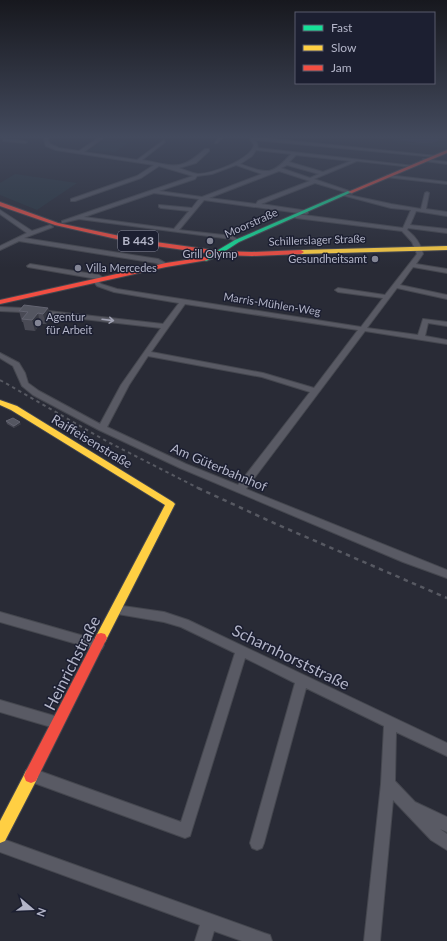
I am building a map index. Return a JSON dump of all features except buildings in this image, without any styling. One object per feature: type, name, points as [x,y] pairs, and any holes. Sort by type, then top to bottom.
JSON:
[{"type":"street","points":[[72,200],[130,180]]},
{"type":"street","points":[[64,222],[188,180]]},
{"type":"street","points":[[175,231],[203,198],[250,180]]},
{"type":"street","points":[[258,204],[313,180],[347,194],[414,210],[447,214]]},
{"type":"street","name":"Moorstraße","points":[[220,253],[234,243],[379,180]]},
{"type":"street","points":[[421,180],[447,183]]},
{"type":"street","points":[[154,192],[258,204],[306,212]]},
{"type":"street","points":[[422,211],[426,193]]},
{"type":"street","name":"B 443","points":[[0,204],[79,230],[220,253]]},
{"type":"street","points":[[161,206],[193,210]]},
{"type":"street","points":[[240,490],[420,254],[420,249],[406,228],[414,210]]},
{"type":"street","points":[[0,212],[32,232]]},
{"type":"street","points":[[296,216],[447,231]]},
{"type":"street","points":[[79,217],[84,219],[232,238],[234,243],[233,250],[242,254]]},
{"type":"street","points":[[0,220],[9,219]]},
{"type":"street","points":[[0,248],[32,232],[50,227]]},
{"type":"street","points":[[17,239],[158,261],[166,265]]},
{"type":"street","points":[[186,248],[197,255],[190,262]]},
{"type":"street","name":"Schillerslager Straße","points":[[0,302],[166,265],[190,262],[212,257],[220,253],[242,254],[447,248]]},
{"type":"street","points":[[411,265],[447,271]]},
{"type":"street","name":"Marris-Mühlen-Weg","points":[[30,266],[99,277],[99,285],[116,291],[447,342]]},
{"type":"street","points":[[395,286],[447,297]]},
{"type":"street","points":[[338,290],[387,297]]},
{"type":"street","points":[[102,428],[146,353],[183,301]]},
{"type":"street","points":[[0,309],[22,310],[164,326]]},
{"type":"street","points":[[421,338],[425,320],[447,324]]},
{"type":"street","points":[[146,353],[263,375],[315,391]]},
{"type":"street","name":"Am Güterbahnhof","points":[[0,355],[16,365],[25,384],[36,393],[102,428],[183,466],[407,559],[447,574]]},
{"type":"street","name":"Raiffeisenstraße","points":[[0,402],[14,408],[170,504]]},
{"type":"street","name":"Heinrichstraße","points":[[0,836],[170,504]]},
{"type":"street","name":"Scharnhorststraße","points":[[116,610],[164,617],[184,623],[447,750]]},
{"type":"street","points":[[0,617],[98,645]]},
{"type":"street","points":[[31,775],[185,831],[241,651]]},
{"type":"street","points":[[257,843],[302,680]]},
{"type":"street","points":[[0,706],[58,723]]},
{"type":"street","points":[[372,941],[388,784],[390,723]]},
{"type":"street","points":[[388,784],[436,834],[447,843]]},
{"type":"street","points":[[411,807],[447,825]]},
{"type":"street","points":[[0,845],[264,941]]},
{"type":"street","points":[[203,941],[209,921]]},
{"type":"shaded area","points":[[5,180],[56,180],[77,183],[37,210],[0,195],[0,183]]},
{"type":"railway","points":[[0,380],[108,442],[198,488]]},
{"type":"railway","points":[[198,488],[276,524],[447,598]]},
{"type":"traffic: fast","points":[[206,259],[237,241],[350,192]]},
{"type":"traffic: slow","points":[[301,252],[447,248]]},
{"type":"traffic: slow","points":[[0,402],[14,408],[170,504],[101,638]]},
{"type":"traffic: slow","points":[[0,836],[31,776]]},
{"type":"traffic: jam","points":[[350,192],[379,180]]},
{"type":"traffic: jam","points":[[0,204],[57,224],[134,241],[220,253],[252,254],[301,252]]},
{"type":"traffic: jam","points":[[0,302],[166,265],[206,259]]},
{"type":"traffic: jam","points":[[31,776],[101,638]]},
{"type":"place","name":"Grill Olymp","points":[[210,241]]},
{"type":"place","name":"Gesundheitsamt","points":[[375,259]]},
{"type":"place","name":"Villa Mercedes","points":[[78,268]]},
{"type":"place","name":"Agentur für Arbeit","points":[[38,323]]}]
